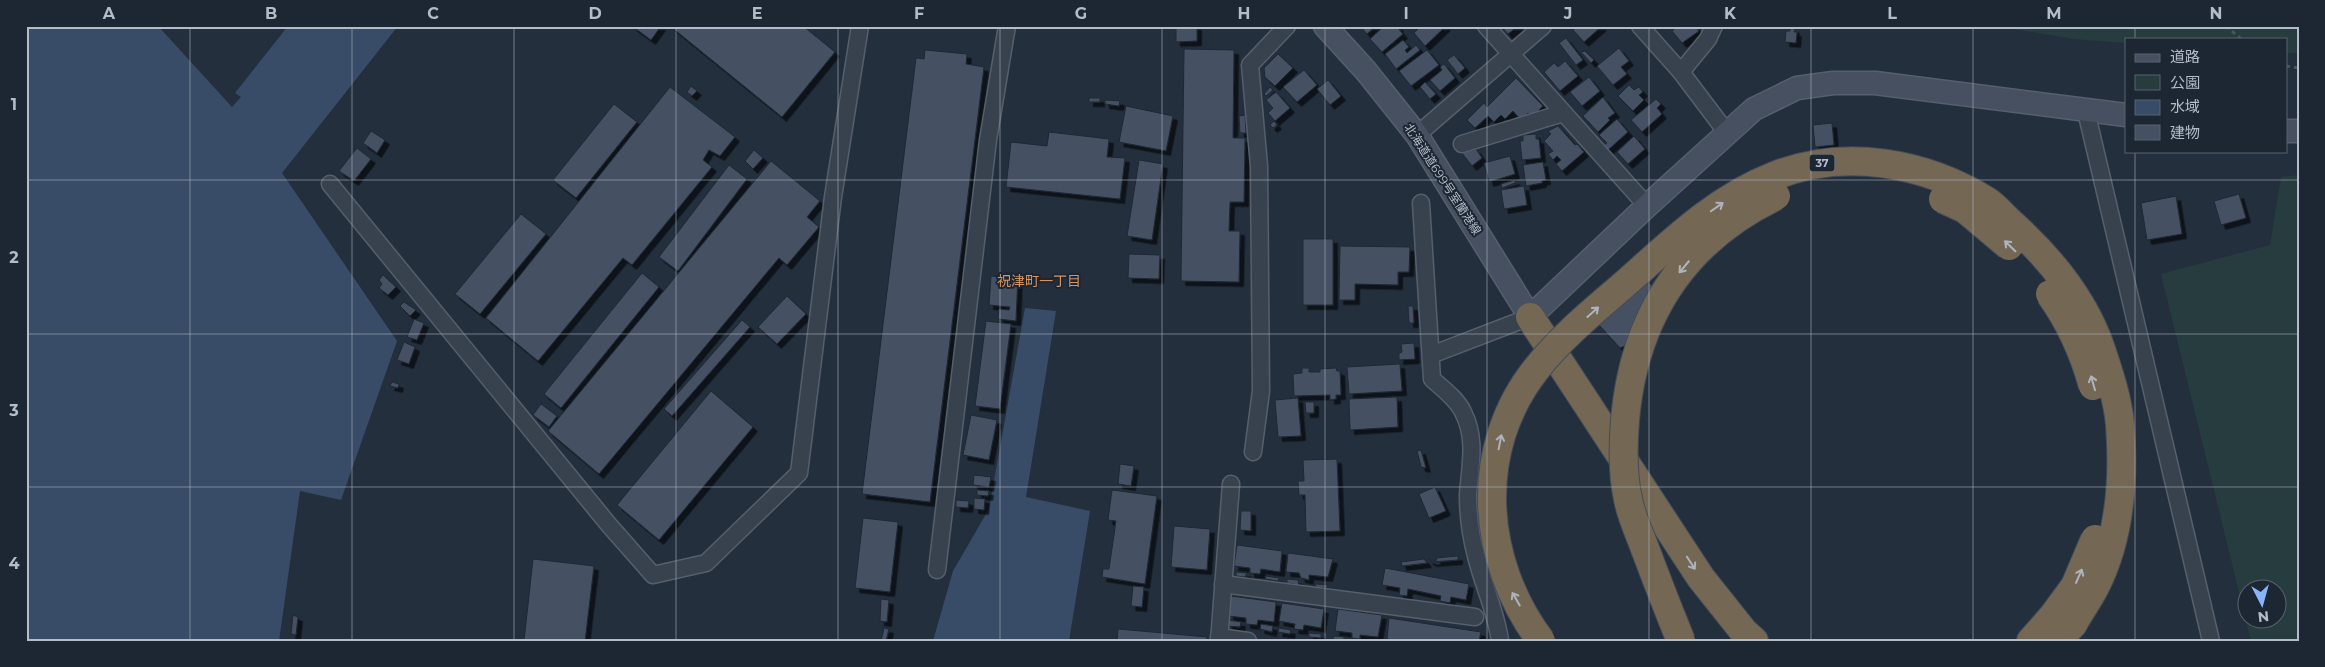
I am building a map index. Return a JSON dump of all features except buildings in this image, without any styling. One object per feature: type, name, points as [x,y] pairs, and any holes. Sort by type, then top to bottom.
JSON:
[{"type":"highway","name":"37","points":[[1541,641],[1510,590],[1493,532],[1492,485],[1496,459],[1501,433],[1518,398],[1537,368],[1581,323],[1693,224],[1731,198],[1775,175],[1830,161],[1882,162],[1930,174],[1940,177],[1989,203],[2049,260],[2088,317],[2110,374],[2120,423],[2120,491],[2115,532],[2097,584],[2061,627],[2031,641]]},
{"type":"highway","name":"37","points":[[1681,641],[1637,528],[1628,499],[1624,468],[1627,398],[1632,369],[1663,293],[1714,234],[1748,210],[1787,191],[1848,177],[1889,182],[1931,193],[1965,208],[1996,233],[2034,270],[2066,315],[2087,364],[2100,407],[2103,438],[2103,479],[2101,510],[2094,542],[2075,586],[2061,627]]},
{"type":"highway","points":[[1530,317],[1600,446],[1680,579],[1712,622],[1732,641]]},
{"type":"highway","points":[[1530,317],[1701,578],[1744,632],[1754,641]]},
{"type":"street","points":[[330,184],[609,525],[653,575],[706,563],[799,473],[833,198],[860,26]]},
{"type":"street","points":[[937,570],[988,140],[1007,26]]},
{"type":"street","points":[[1253,452],[1261,391],[1259,166],[1250,66],[1287,26]]},
{"type":"street","name":"北海道道699号室蘭港線","points":[[1325,26],[1366,71],[1417,135],[1530,317]]},
{"type":"street","points":[[1486,26],[1647,206]]},
{"type":"street","points":[[1417,135],[1543,26]]},
{"type":"street","points":[[1640,26],[1681,72],[1726,134]]},
{"type":"street","points":[[1681,72],[1708,38],[1714,26]]},
{"type":"street","points":[[1431,355],[1530,317],[1647,206],[1754,109],[1797,88],[1833,82],[1875,83],[2125,115]]},
{"type":"street","points":[[2086,111],[2211,641]]},
{"type":"street","points":[[1462,144],[1563,113]]},
{"type":"street","points":[[1421,203],[1432,379],[1451,396],[1463,411],[1472,438],[1468,495],[1469,519],[1476,556],[1493,605],[1500,641]]},
{"type":"street","points":[[1231,484],[1219,639],[1248,641]]},
{"type":"street","points":[[1223,584],[1475,617]]},
{"type":"path","points":[[2226,26],[2240,38]]},
{"type":"green space","points":[[1995,26],[2299,26],[2299,53],[2288,53],[2288,38],[2125,38],[2125,43],[2074,39]]},
{"type":"green space","points":[[2299,175],[2299,641],[2251,641],[2248,630],[2288,630],[2288,580],[2238,580],[2238,588],[2161,274],[2270,245],[2281,177]]},
{"type":"water","points":[[26,26],[158,26],[232,107],[241,97],[235,93],[288,26],[398,26],[282,173],[397,341],[341,500],[300,491],[279,641],[26,641]]},
{"type":"water","points":[[1025,308],[1056,311],[1026,497],[1090,511],[1069,641],[933,641],[953,571],[989,509]]},
{"type":"district","name":"祝津町一丁目","points":[[1039,281]]}]
